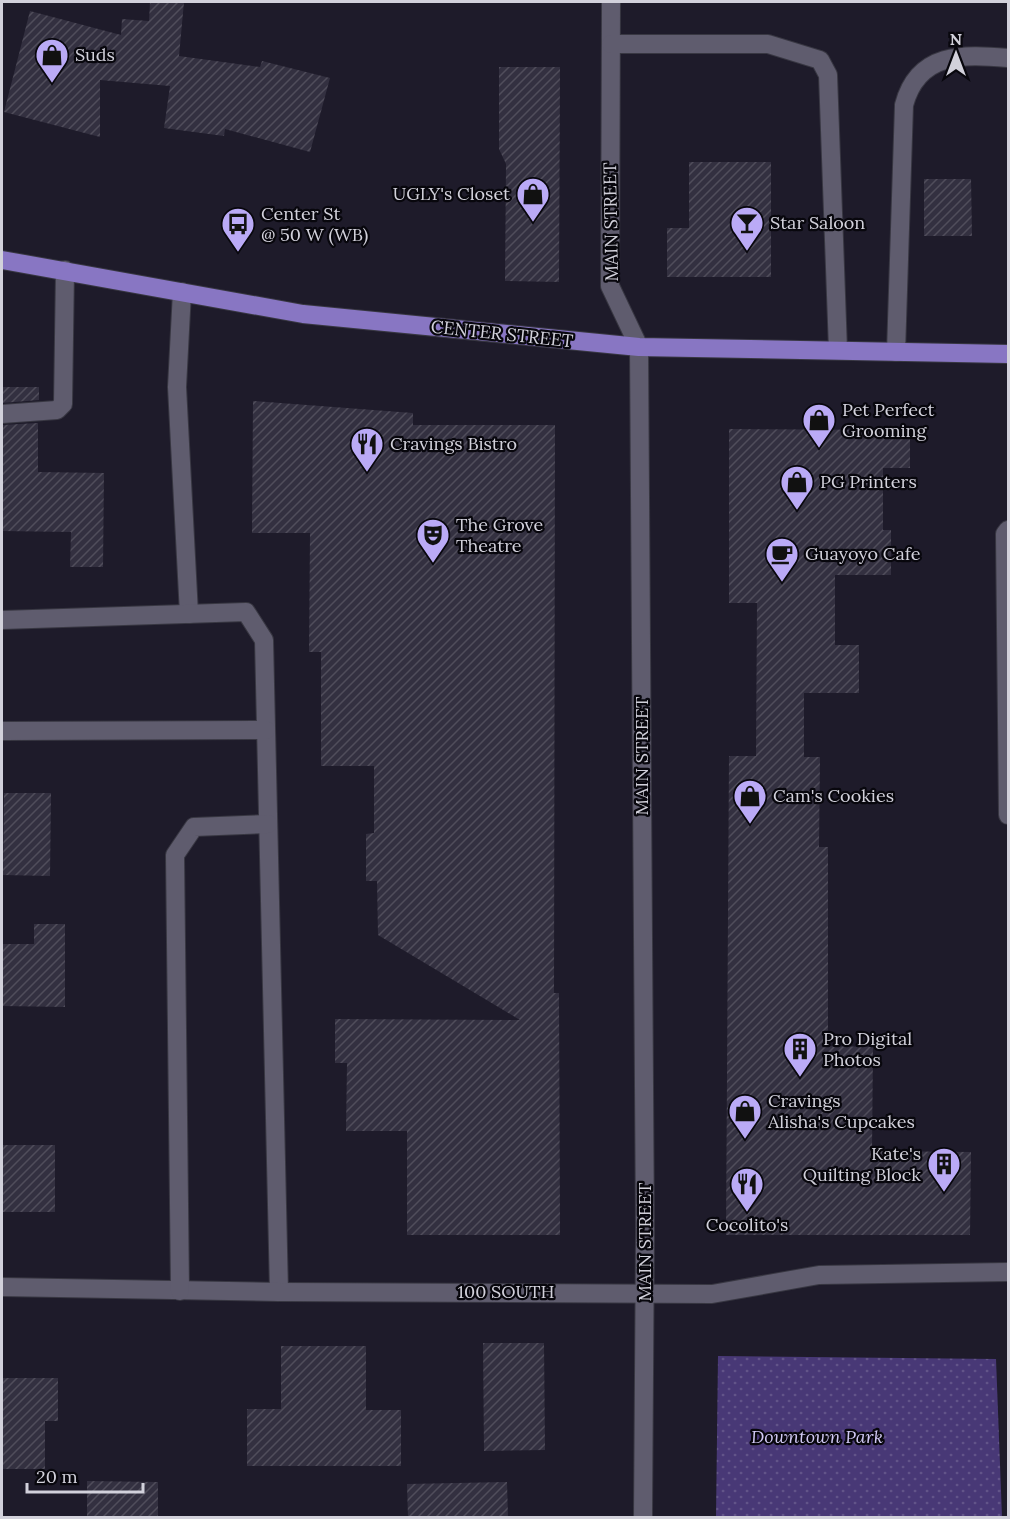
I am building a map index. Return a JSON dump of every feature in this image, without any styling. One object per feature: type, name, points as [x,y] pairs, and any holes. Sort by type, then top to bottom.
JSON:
[{"type":"main road","name":"CENTER STREET","points":[[2,260],[303,314],[639,347],[1008,354]]},
{"type":"street","name":"MAIN STREET","points":[[611,2],[610,286],[639,347],[645,1292],[643,1518]]},
{"type":"street","points":[[611,44],[768,44],[820,60],[828,75],[838,350]]},
{"type":"street","points":[[896,352],[904,105],[909,86],[923,70],[960,56],[983,55],[1008,58]]},
{"type":"street","points":[[2,414],[57,410],[63,404],[65,270]]},
{"type":"street","points":[[182,292],[177,387],[189,614]]},
{"type":"street","points":[[1008,530],[1005,534],[1008,815]]},
{"type":"street","points":[[2,621],[246,612],[264,640],[279,1292]]},
{"type":"street","points":[[2,731],[266,730]]},
{"type":"street","points":[[180,1291],[175,855],[194,827],[268,824]]},
{"type":"street","name":"100 SOUTH","points":[[2,1287],[279,1292],[731,1292],[819,1275],[1008,1272]]},
{"type":"green space","name":"Downtown Park","points":[[718,1356],[996,1359],[1002,1517],[716,1517]]},
{"type":"building","points":[[150,2],[184,2],[179,56],[260,67],[262,61],[330,78],[310,152],[225,129],[224,136],[164,128],[170,86],[100,80],[100,137],[4,112],[30,11],[121,35],[122,19],[149,21]]},
{"type":"building","name":"UGLY's Closet","points":[[499,67],[560,67],[559,282],[505,281],[506,164],[499,149]]},
{"type":"building","points":[[689,162],[771,162],[771,277],[667,277],[667,228],[689,228]]},
{"type":"building","points":[[924,179],[971,179],[972,236],[924,236]]},
{"type":"building","points":[[2,387],[39,387],[39,400],[2,403]]},
{"type":"building","points":[[253,401],[413,413],[413,425],[555,425],[554,993],[559,993],[560,1235],[407,1235],[407,1131],[346,1131],[347,1063],[335,1063],[335,1019],[520,1020],[378,935],[377,881],[366,881],[366,834],[374,833],[374,766],[321,766],[321,652],[309,652],[310,533],[252,533]]},
{"type":"building","points":[[38,423],[38,472],[104,473],[103,567],[70,567],[71,532],[2,531],[2,425]]},
{"type":"building","points":[[729,429],[910,430],[910,468],[883,468],[883,530],[891,530],[891,575],[835,575],[835,645],[859,645],[859,693],[804,693],[804,757],[820,757],[819,847],[828,847],[828,1046],[873,1047],[872,1151],[971,1152],[970,1235],[726,1235],[729,756],[756,756],[757,603],[729,603]]},
{"type":"building","points":[[4,793],[51,793],[50,876],[3,875]]},
{"type":"building","points":[[34,924],[65,924],[65,1007],[2,1006],[2,944],[34,944]]},
{"type":"building","points":[[3,1145],[55,1145],[55,1212],[3,1212]]},
{"type":"building","points":[[483,1343],[544,1343],[545,1450],[484,1451]]},
{"type":"building","points":[[281,1346],[366,1346],[366,1410],[401,1410],[401,1466],[247,1466],[247,1409],[281,1409]]},
{"type":"building","points":[[2,1378],[58,1378],[58,1421],[45,1421],[45,1469],[2,1469]]},
{"type":"building","points":[[87,1481],[158,1482],[158,1518],[87,1518]]},
{"type":"building","points":[[507,1482],[508,1518],[408,1518],[407,1484]]},
{"type":"place","name":"Suds","points":[[52,84]]},
{"type":"place","name":"UGLY's Closet","points":[[533,223]]},
{"type":"place","name":"Star Saloon","points":[[747,252]]},
{"type":"place","name":"Center St @ 50 W (WB)","points":[[238,253]]},
{"type":"place","name":"Pet Perfect Grooming","points":[[819,449]]},
{"type":"place","name":"Cravings Bistro","points":[[367,473]]},
{"type":"place","name":"PG Printers","points":[[797,511]]},
{"type":"place","name":"The Grove Theatre","points":[[433,564]]},
{"type":"place","name":"Guayoyo Cafe","points":[[782,583]]},
{"type":"place","name":"Cam's Cookies","points":[[750,825]]},
{"type":"place","name":"Pro Digital Photos","points":[[800,1078]]},
{"type":"place","name":"Cravings Alisha's Cupcakes","points":[[745,1140]]},
{"type":"place","name":"Kate's Quilting Block","points":[[944,1193]]},
{"type":"place","name":"Cocolito's","points":[[747,1213]]}]
